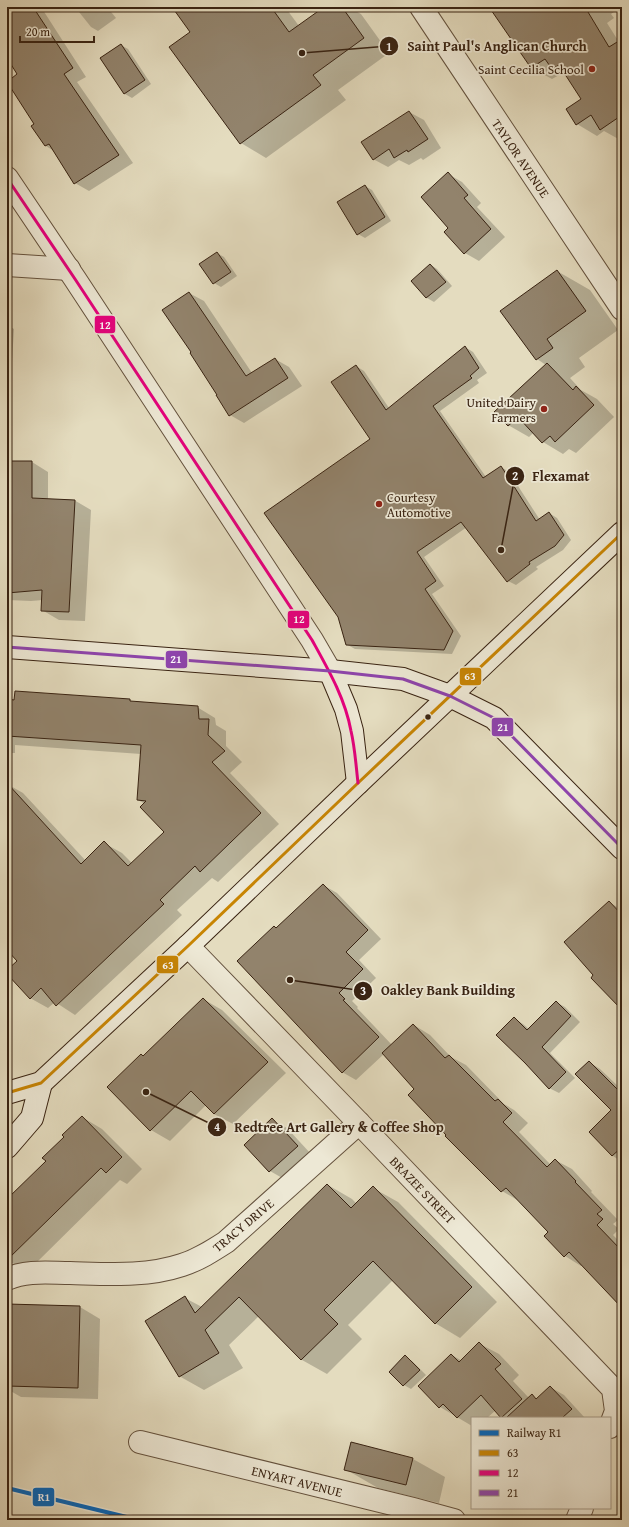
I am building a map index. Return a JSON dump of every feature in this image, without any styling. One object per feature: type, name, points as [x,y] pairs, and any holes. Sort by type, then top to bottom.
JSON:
[{"type":"street","name":"TAYLOR AVENUE","points":[[421,7],[622,309]]},
{"type":"street","points":[[7,178],[69,269],[312,640],[330,671],[346,709],[352,731],[358,783]]},
{"type":"street","points":[[7,265],[69,269]]},
{"type":"street","points":[[7,1093],[41,1083],[188,946],[622,533]]},
{"type":"street","points":[[7,647],[330,671],[403,679],[450,696],[494,718],[622,848]]},
{"type":"street","name":"BRAZEE STREET","points":[[188,946],[613,1388],[616,1411],[611,1425]]},
{"type":"street","points":[[7,1147],[32,1118],[41,1083]]},
{"type":"street","name":"TRACY DRIVE","points":[[7,1279],[35,1272],[123,1274],[147,1273],[188,1263],[205,1255],[226,1242],[359,1123]]},
{"type":"street","name":"ENYART AVENUE","points":[[140,1442],[454,1520]]},
{"type":"street","points":[[577,1520],[582,1509]]},
{"type":"building","points":[[7,7],[33,7],[73,68],[64,74],[119,155],[74,184],[49,144],[45,146],[31,126],[34,124],[7,82],[17,74],[7,58]]},
{"type":"building","points":[[172,7],[271,7],[289,32],[324,7],[342,7],[364,38],[313,75],[321,85],[240,144],[169,47],[190,32]]},
{"type":"building","name":"Saint Cecilia School","points":[[489,7],[585,7],[609,47],[622,39],[622,115],[600,130],[591,115],[576,125],[566,109],[581,99],[559,65],[552,69],[545,59],[531,68]]},
{"type":"building","points":[[121,44],[145,80],[124,94],[100,58]]},
{"type":"building","points":[[409,111],[428,139],[408,152],[407,150],[394,158],[389,149],[373,160],[361,142]]},
{"type":"building","points":[[448,172],[468,195],[464,198],[491,229],[464,254],[444,232],[448,228],[421,197]]},
{"type":"building","points":[[365,185],[385,217],[357,235],[337,202]]},
{"type":"building","points":[[217,252],[231,272],[213,284],[199,264]]},
{"type":"building","points":[[430,264],[446,282],[426,298],[411,281]]},
{"type":"building","points":[[557,270],[586,311],[547,339],[553,348],[536,360],[500,311]]},
{"type":"building","points":[[189,292],[246,376],[275,358],[288,378],[229,416],[190,353],[191,352],[162,310]]},
{"type":"building","name":"Courtesy Automotive","points":[[465,346],[479,368],[470,376],[472,378],[433,406],[483,478],[501,466],[536,521],[549,512],[564,535],[555,546],[529,562],[530,564],[507,582],[461,522],[417,552],[436,581],[425,589],[453,631],[444,650],[346,645],[338,617],[264,513],[370,439],[331,382],[356,365],[386,410]]},
{"type":"building","name":"United Dairy Farmers","points":[[547,363],[573,390],[576,386],[594,405],[555,442],[550,436],[542,443],[518,417],[508,426],[494,412]]},
{"type":"building","points":[[10,461],[32,461],[32,498],[75,500],[69,612],[41,611],[42,590],[7,593],[7,478],[10,478]]},
{"type":"building","points":[[15,691],[130,699],[130,701],[198,706],[199,719],[209,719],[208,735],[225,751],[212,762],[261,813],[200,872],[195,866],[160,900],[164,904],[56,1006],[41,988],[30,999],[7,974],[7,970],[17,961],[7,950],[7,783],[81,864],[104,841],[128,866],[164,832],[140,807],[146,801],[137,800],[141,745],[7,736],[8,699],[14,700]]},
{"type":"building","points":[[323,884],[368,930],[346,952],[363,969],[339,993],[345,999],[343,1000],[379,1037],[342,1073],[237,961],[274,926],[276,928]]},
{"type":"building","points":[[609,901],[622,915],[622,1010],[591,978],[593,975],[564,942]]},
{"type":"building","points":[[203,998],[268,1062],[214,1114],[191,1091],[150,1131],[107,1087],[141,1054],[143,1056]]},
{"type":"building","points":[[556,1001],[571,1016],[542,1047],[566,1072],[549,1089],[496,1035],[514,1017],[527,1030]]},
{"type":"building","points":[[413,1024],[445,1058],[449,1055],[495,1101],[498,1099],[512,1113],[503,1122],[547,1167],[555,1159],[602,1210],[597,1214],[603,1219],[597,1225],[622,1251],[622,1308],[569,1252],[564,1257],[544,1236],[548,1232],[506,1188],[501,1192],[445,1136],[446,1135],[408,1095],[414,1089],[382,1053]]},
{"type":"building","points":[[589,1061],[622,1094],[622,1147],[612,1156],[589,1132],[611,1110],[575,1074]]},
{"type":"building","points":[[82,1116],[122,1157],[106,1173],[101,1168],[7,1260],[7,1199],[46,1161],[42,1158],[64,1137],[62,1135]]},
{"type":"building","points":[[272,1118],[298,1146],[269,1172],[244,1145]]},
{"type":"building","points":[[327,1184],[351,1208],[373,1186],[472,1287],[435,1324],[373,1261],[324,1310],[338,1324],[301,1360],[239,1297],[205,1330],[219,1353],[179,1377],[145,1321],[185,1296],[195,1313]]},
{"type":"building","points":[[7,1304],[80,1306],[78,1388],[7,1386]]},
{"type":"building","points":[[479,1342],[501,1364],[495,1369],[522,1399],[502,1417],[500,1417],[481,1395],[457,1418],[443,1404],[439,1408],[418,1386],[451,1354],[459,1362]]},
{"type":"building","points":[[405,1355],[420,1370],[403,1386],[389,1372]]},
{"type":"building","points":[[550,1386],[572,1409],[563,1417],[507,1417],[532,1394],[536,1399]]},
{"type":"building","points":[[351,1442],[413,1458],[406,1485],[344,1470]]},
{"type":"rail line","name":"R1","points":[[7,1488],[139,1520]]},
{"type":"transit line","name":"12","points":[[7,178],[312,640],[345,707],[352,737],[358,783]]},
{"type":"transit line","name":"63","points":[[7,1093],[41,1083],[188,946],[622,533]]},
{"type":"transit line","name":"21","points":[[7,647],[330,671],[403,679],[450,696],[494,718],[622,848]]},
{"type":"place","name":"Saint Paul's Anglican Church","points":[[302,53]]},
{"type":"place","name":"Saint Cecilia School","points":[[592,69]]},
{"type":"place","name":"United Dairy Farmers","points":[[544,409]]},
{"type":"place","name":"Courtesy Automotive","points":[[379,504]]},
{"type":"place","name":"Flexamat","points":[[501,550]]},
{"type":"place","name":"Oakley Bank Building","points":[[290,980]]},
{"type":"place","name":"Redtree Art Gallery & Coffee Shop","points":[[146,1092]]}]
